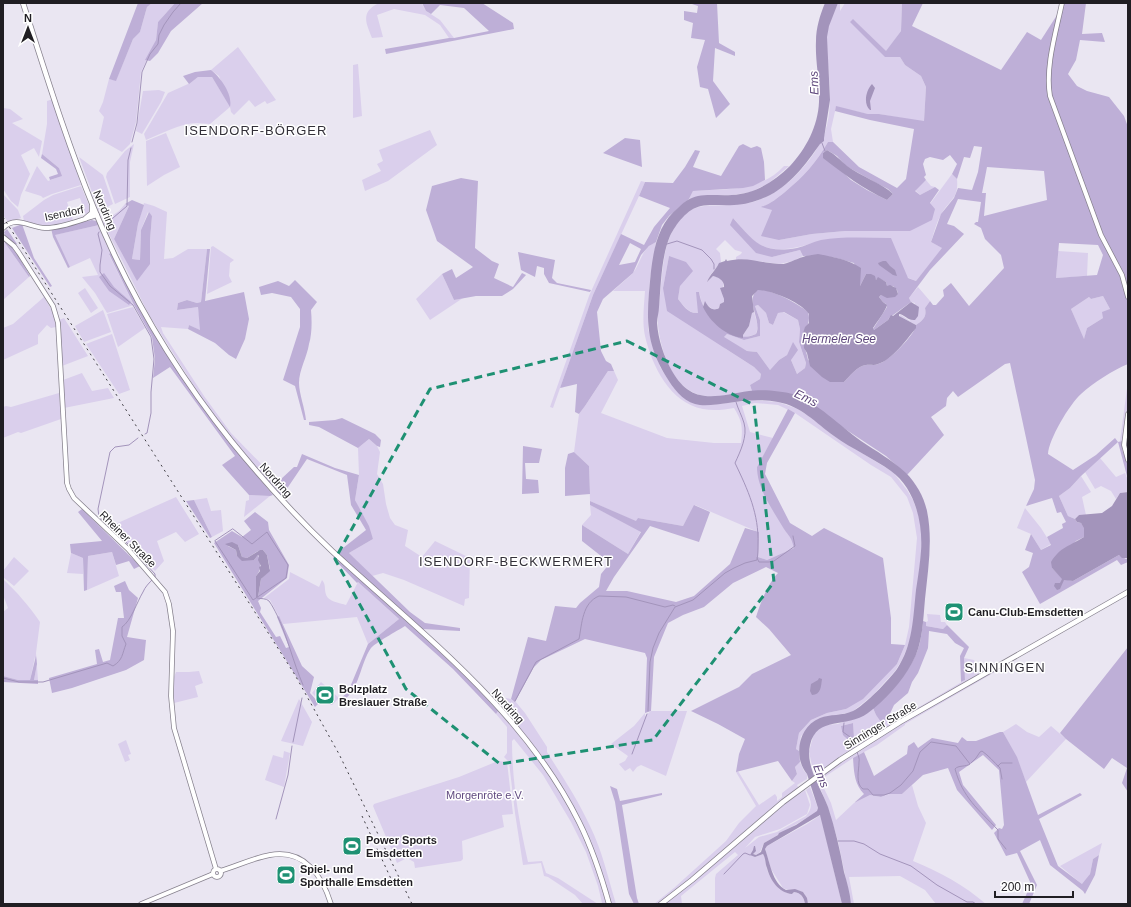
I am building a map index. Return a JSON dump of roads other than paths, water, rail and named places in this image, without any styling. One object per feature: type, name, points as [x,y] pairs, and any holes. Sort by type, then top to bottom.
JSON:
[{"type":"main road","name":"Nordring","points":[[23,3],[54,98],[96,215],[131,287],[167,350],[210,413],[271,489],[330,548],[460,668],[512,724],[547,770],[575,815],[591,849],[602,878],[609,904]]},
{"type":"main road","points":[[86,218],[92,213],[92,204]]},
{"type":"main road","name":"Sinninger Straße","points":[[662,904],[688,884],[796,791],[861,746],[1023,651],[1128,592]]},
{"type":"street","points":[[1062,3],[1049,71],[1048,83],[1050,96],[1101,236],[1122,275],[1128,297]]},
{"type":"street","name":"Isendorf","points":[[3,228],[11,223],[19,221],[39,227],[50,228],[96,215]]},
{"type":"street","name":"Rheiner Straße","points":[[3,237],[14,246],[19,253],[53,306],[56,314],[58,323],[67,483],[69,489],[74,498],[128,549],[165,592],[172,619],[174,644],[171,696],[174,728],[218,870]]},
{"type":"street","points":[[1128,414],[1124,445],[1128,460]]},
{"type":"street","points":[[140,904],[213,874],[213,871],[269,855],[280,854],[291,856],[303,861],[316,872],[323,883],[330,904]]},
{"type":"street","points":[[213,874],[215,877],[218,877],[220,874],[218,870]]},
{"type":"water","points":[[825,3],[838,3],[829,26],[827,37],[830,100],[824,141],[790,181],[774,193],[758,200],[742,204],[701,206],[691,210],[682,218],[675,227],[667,244],[662,271],[657,323],[660,342],[666,360],[680,382],[688,390],[696,394],[715,396],[754,390],[765,390],[793,394],[802,398],[820,408],[861,441],[901,468],[910,477],[922,495],[926,506],[930,533],[929,555],[922,632],[916,656],[898,684],[874,708],[859,718],[826,726],[819,730],[814,736],[810,745],[810,761],[814,777],[828,807],[833,823],[851,904],[842,904],[820,815],[767,846],[765,849],[772,872],[781,887],[786,890],[795,889],[803,892],[807,898],[808,904],[805,904],[803,897],[799,893],[787,893],[776,885],[768,873],[763,854],[755,857],[750,855],[754,846],[756,851],[753,854],[756,855],[761,852],[764,843],[817,811],[818,808],[807,774],[800,759],[799,751],[800,743],[807,728],[820,718],[849,713],[858,708],[888,680],[902,660],[909,641],[913,621],[921,556],[921,529],[916,507],[912,496],[906,487],[891,471],[841,441],[794,407],[766,400],[703,405],[695,404],[686,400],[672,386],[659,364],[650,339],[648,326],[648,300],[654,253],[662,228],[672,213],[686,201],[698,196],[740,194],[756,190],[770,182],[790,166],[806,145],[814,128],[818,111],[819,94],[816,36],[821,12]]},
{"type":"water","points":[[872,84],[875,88],[870,101],[870,110],[866,97]]},
{"type":"water","points":[[827,150],[852,170],[883,186],[893,194],[887,200],[854,181],[823,158],[823,153]]},
{"type":"water","name":"Hermeler See","points":[[818,254],[846,260],[861,268],[860,286],[866,274],[871,274],[875,276],[876,280],[878,277],[886,282],[887,286],[890,285],[896,288],[898,294],[895,297],[887,298],[881,295],[879,297],[887,305],[873,328],[874,330],[888,320],[891,315],[893,316],[911,302],[919,307],[918,316],[915,320],[899,314],[899,316],[916,325],[916,328],[894,354],[878,364],[860,367],[844,382],[830,382],[810,366],[807,353],[804,348],[803,333],[805,327],[809,323],[809,314],[800,306],[786,298],[770,292],[758,290],[752,296],[754,312],[752,313],[749,326],[743,335],[743,338],[737,337],[719,327],[706,313],[703,307],[705,301],[709,307],[713,309],[719,308],[720,304],[724,302],[720,288],[724,287],[722,281],[713,276],[707,282],[719,263],[725,261],[726,259],[727,261],[747,259],[782,264],[806,256]]},
{"type":"water","points":[[886,261],[895,270],[897,276],[893,275],[879,265],[878,263]]},
{"type":"water","points":[[1128,492],[1128,558],[1122,558],[1119,555],[1073,581],[1064,580],[1060,589],[1057,590],[1054,586],[1055,583],[1060,583],[1062,579],[1052,568],[1051,562],[1058,553],[1084,537],[1084,528],[1081,523],[1077,522],[1075,519],[1079,515],[1102,513],[1112,506],[1120,493]]},
{"type":"water","points":[[232,542],[238,545],[242,557],[247,558],[260,550],[263,550],[267,555],[270,571],[261,579],[258,597],[256,598],[256,576],[260,571],[259,567],[261,566],[258,560],[259,556],[258,555],[254,560],[242,561],[237,556],[236,550],[225,544]]},
{"type":"water","points":[[819,678],[822,679],[820,690],[815,695],[812,695],[810,691],[811,684]]},
{"type":"waterway","points":[[132,142],[137,123],[142,72],[150,54],[158,44],[159,35],[164,25],[181,3]]},
{"type":"waterway","points":[[822,143],[825,151]]},
{"type":"waterway","points":[[106,224],[127,206],[128,160],[131,148]]},
{"type":"waterway","points":[[99,232],[98,234],[102,250],[100,272],[110,286],[133,305],[151,337],[154,359],[151,413],[147,433],[145,434]]},
{"type":"waterway","points":[[667,244],[677,241],[702,250],[711,259],[714,264],[714,269]]},
{"type":"waterway","points":[[648,711],[650,662],[653,648],[659,633],[675,607],[693,600],[725,573],[745,563],[757,560],[758,533],[755,512],[735,463],[743,444],[745,433],[744,423],[736,402]]},
{"type":"waterway","points":[[138,438],[129,445],[115,447],[110,452],[98,509],[99,517],[128,544],[155,574],[155,577]]},
{"type":"waterway","points":[[233,529],[252,544],[267,532],[288,565],[286,578],[253,600],[215,541],[233,529]]},
{"type":"waterway","points":[[757,558],[759,562],[774,561],[795,546],[793,536]]},
{"type":"waterway","points":[[3,678],[19,682],[43,682],[107,663],[113,666],[123,654],[126,644],[122,636],[122,627],[131,616],[145,588],[153,579]]},
{"type":"waterway","points":[[515,701],[536,662],[579,639],[584,614],[593,599],[599,596],[626,597],[665,607],[675,606]]},
{"type":"waterway","points":[[257,598],[268,600],[274,610],[281,624],[303,685]]},
{"type":"waterway","points":[[293,742],[302,698]]},
{"type":"waterway","points":[[632,754],[647,714]]},
{"type":"waterway","points":[[844,723],[843,732],[853,739],[855,748]]},
{"type":"waterway","points":[[857,752],[859,760],[859,784],[863,789],[868,789],[873,795],[884,795],[890,793],[901,785],[913,771],[920,752],[931,742],[956,746],[970,764],[955,769],[962,788],[972,802],[998,830],[998,839],[1006,849]]},
{"type":"waterway","points":[[276,819],[288,775],[292,746]]},
{"type":"waterway","points":[[971,763],[982,751],[1000,768],[1002,779]]},
{"type":"waterway","points":[[998,766],[1001,763],[1012,763]]},
{"type":"waterway","points":[[838,841],[854,841],[864,844],[880,854],[911,866],[937,885],[967,902],[973,902],[976,904]]},
{"type":"waterway","points":[[724,874],[743,854],[745,853],[750,855]]},
{"type":"railway","points":[[3,217],[295,675],[339,754],[412,904]]},
{"type":"railway","points":[[362,816],[392,881]]},
{"type":"place","name":"Canu-Club-Emsdetten","points":[[954,612]]},
{"type":"place","name":"Bolzplatz Breslauer Straße","points":[[325,695]]},
{"type":"place","name":"Power Sports Emsdetten","points":[[352,846]]},
{"type":"place","name":"Spiel- und Sporthalle Emsdetten","points":[[286,875]]},
{"type":"district","name":"ISENDORF-BÖRGER","points":[[256,130]]},
{"type":"district","name":"ISENDORF-BECKWERMERT","points":[[516,561]]},
{"type":"district","name":"SINNINGEN","points":[[1005,667]]},
{"type":"water label","name":"Ems","points":[[814,83]]},
{"type":"water label","name":"Ems","points":[[806,398]]},
{"type":"water label","name":"Ems","points":[[821,776]]},
{"type":"park label","name":"Morgenröte e.V.","points":[[485,795]]}]
